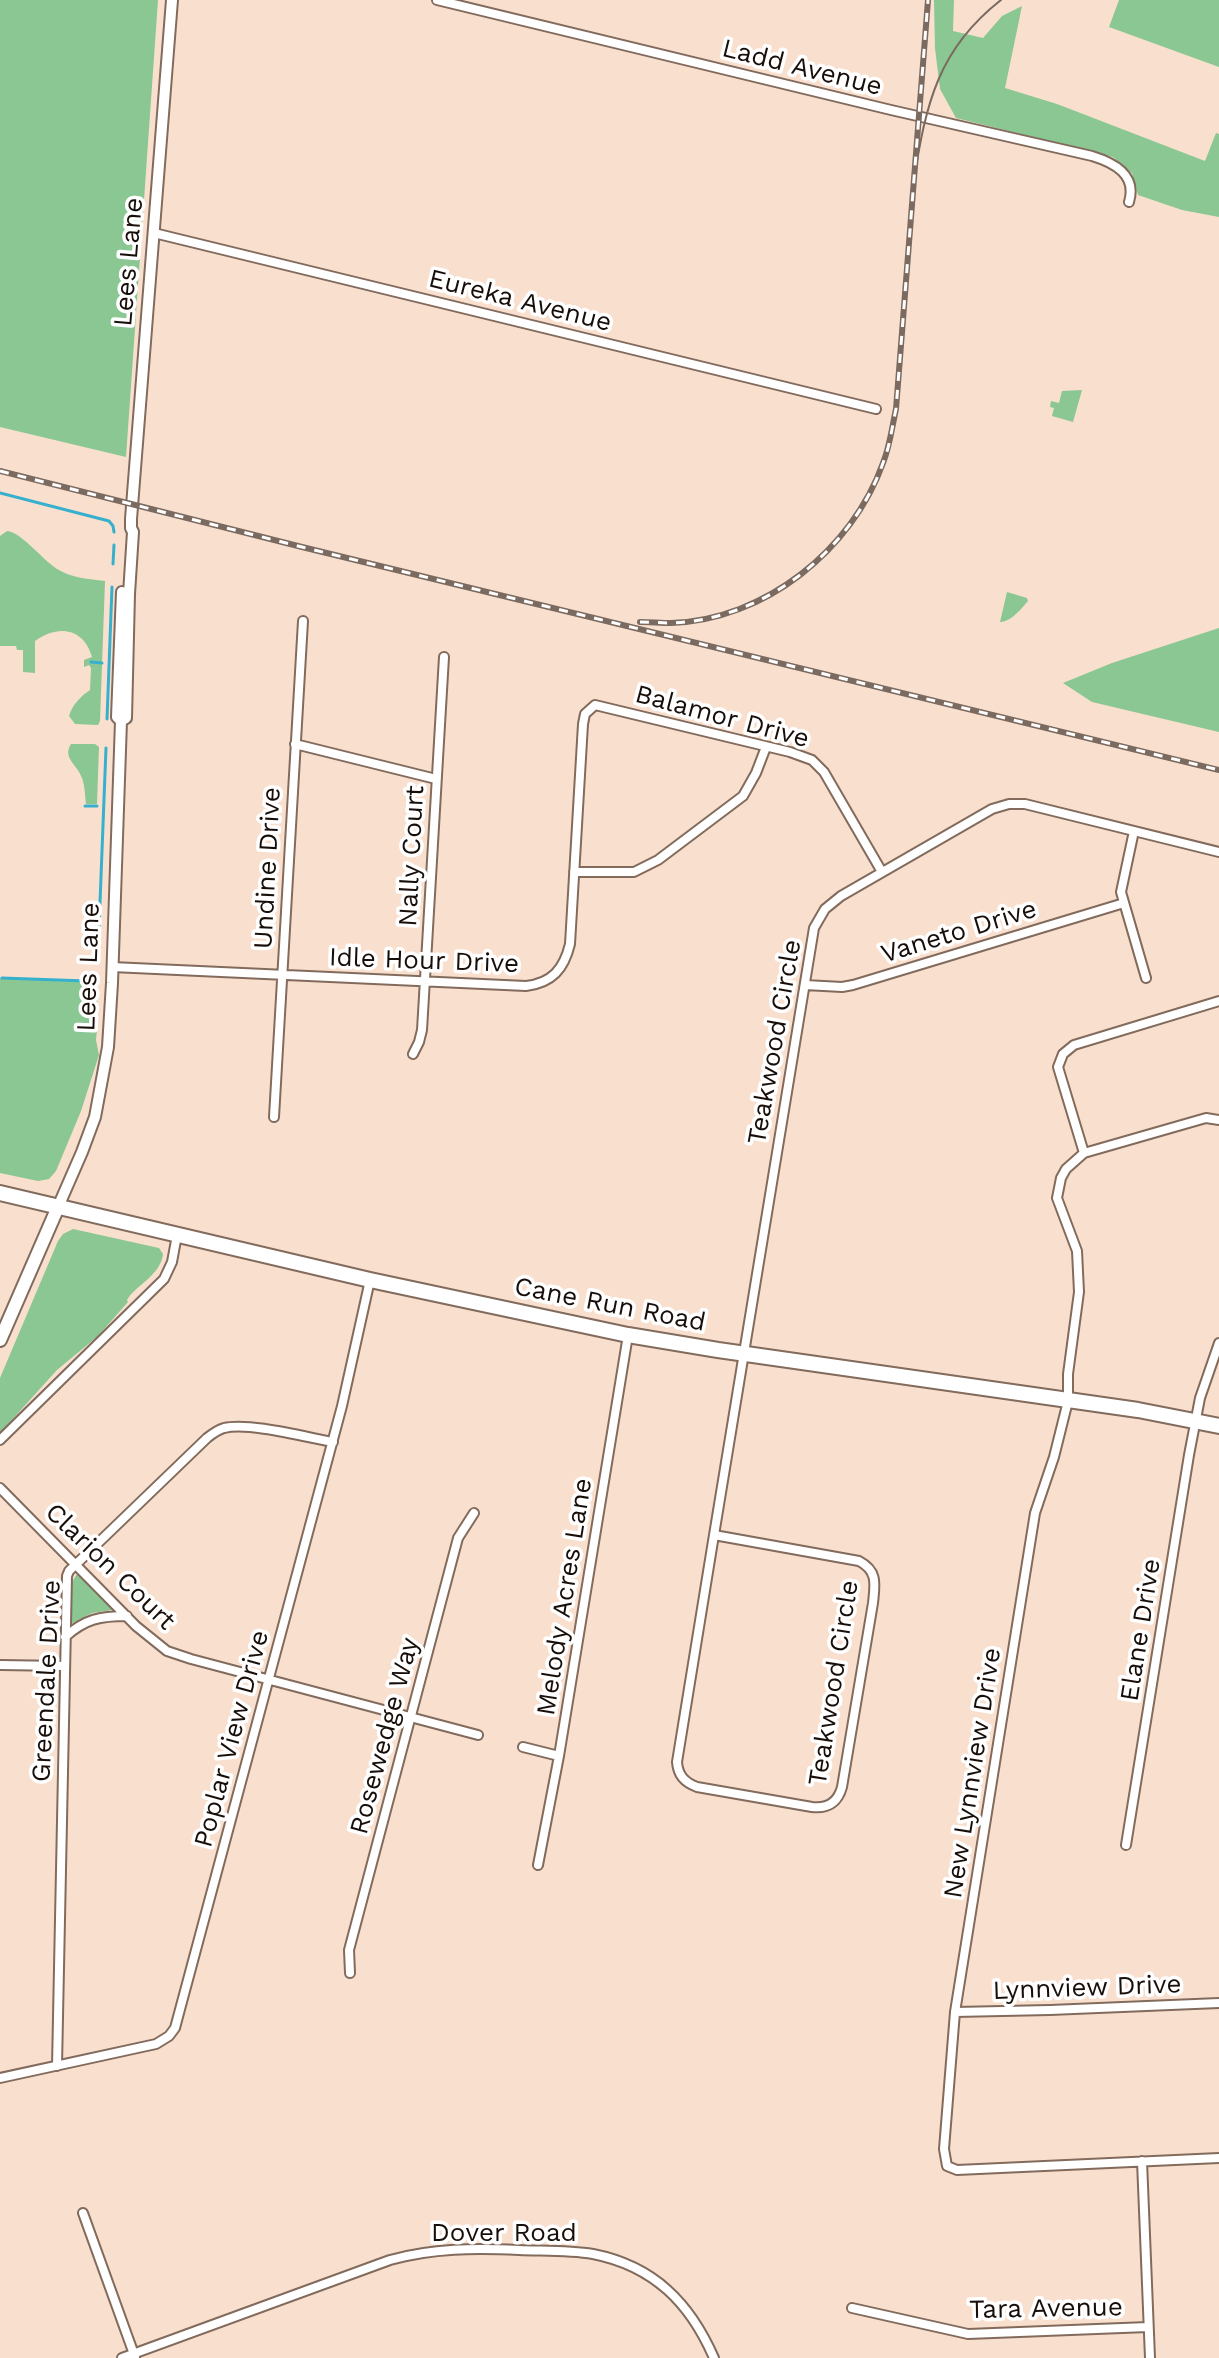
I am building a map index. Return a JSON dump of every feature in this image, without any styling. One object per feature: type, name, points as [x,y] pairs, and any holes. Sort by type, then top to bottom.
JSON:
[{"type":"highway","name":"Cane Run Road","points":[[0,1193],[370,1280],[628,1335],[1138,1410],[1219,1426]]},
{"type":"main road","points":[[0,1340],[58,1207]]},
{"type":"street","name":"Lees Lane","points":[[58,1207],[95,1117],[108,1047],[121,721],[117,717],[119,648],[172,0]]},
{"type":"street","name":"Ladd Avenue","points":[[437,0],[1092,156],[1108,161],[1123,172],[1130,184],[1129,202]]},
{"type":"street","name":"Eureka Avenue","points":[[154,233],[876,409]]},
{"type":"street","name":"Undine Drive","points":[[274,1117],[303,621]]},
{"type":"street","name":"Nally Court","points":[[413,1054],[422,1030],[426,982],[444,657]]},
{"type":"street","name":"Balamor Drive","points":[[589,709],[595,705],[602,706],[802,756],[820,766],[882,872]]},
{"type":"street","name":"Idle Hour Drive","points":[[112,967],[526,986],[538,985],[551,978],[564,963],[570,944],[583,724],[589,709]]},
{"type":"street","points":[[295,744],[436,779]]},
{"type":"street","points":[[574,872],[634,872],[658,860],[743,796],[766,747]]},
{"type":"street","name":"Teakwood Circle","points":[[714,1535],[850,1559],[865,1563],[873,1572],[873,1603],[842,1787],[836,1800],[825,1807],[697,1787],[680,1775],[677,1762],[743,1353],[814,928],[820,915],[841,896],[992,809],[1009,804],[1025,804],[1219,852]]},
{"type":"street","points":[[1134,831],[1121,892],[1146,978]]},
{"type":"street","name":"Vaneto Drive","points":[[805,985],[853,985],[1124,903]]},
{"type":"street","points":[[1219,1001],[1074,1045],[1063,1054],[1058,1067],[1084,1153],[1206,1118],[1219,1120]]},
{"type":"street","name":"New Lynnview Drive","points":[[1084,1153],[1066,1169],[1058,1188],[1060,1208],[1077,1251],[1078,1267],[1079,1292],[1068,1374],[1068,1401],[1035,1513],[955,2012],[944,2157],[947,2166],[957,2170],[1142,2161]]},
{"type":"street","points":[[0,1440],[169,1273],[177,1235]]},
{"type":"street","name":"Poplar View Drive","points":[[0,2078],[156,2044],[175,2028],[333,1442],[370,1280]]},
{"type":"street","name":"Melody Acres Lane","points":[[538,1865],[559,1756],[628,1335]]},
{"type":"street","name":"Elane Drive","points":[[1126,1845],[1195,1421],[1219,1343]]},
{"type":"street","name":"Greendale Drive","points":[[57,2066],[64,1666],[69,1571],[218,1430],[251,1428],[333,1442]]},
{"type":"street","name":"Clarion Court","points":[[0,1488],[146,1635],[167,1651],[478,1735]]},
{"type":"street","name":"Rosewedge Way","points":[[350,1973],[349,1950],[458,1538],[474,1513]]},
{"type":"street","points":[[65,1637],[93,1619],[127,1616]]},
{"type":"street","points":[[0,1665],[64,1666]]},
{"type":"street","points":[[523,1747],[559,1756]]},
{"type":"street","name":"Lynnview Drive","points":[[955,2012],[1219,2003]]},
{"type":"street","points":[[1150,2358],[1142,2161],[1219,2158]]},
{"type":"street","points":[[83,2213],[134,2356]]},
{"type":"street","name":"Dover Road","points":[[122,2358],[390,2260],[435,2250],[474,2249],[591,2254],[640,2271],[684,2305],[701,2330],[714,2358]]},
{"type":"street","name":"Tara Avenue","points":[[852,2308],[968,2334],[1148,2327]]},
{"type":"green space","points":[[0,0],[158,0],[126,457],[0,427]]},
{"type":"green space","points":[[934,0],[954,0],[953,31],[983,38],[1002,16],[1022,6],[1005,88],[1057,104],[1205,161],[1216,133],[1219,134],[1219,217],[1182,210],[1138,195],[1132,173],[1113,157],[956,118],[940,89]]},
{"type":"green space","points":[[1119,0],[1219,0],[1219,67],[1109,27]]},
{"type":"green space","points":[[1082,390],[1073,422],[1052,416],[1054,408],[1050,407],[1051,401],[1059,403],[1062,391]]},
{"type":"green space","points":[[7,531],[19,536],[63,572],[105,581],[98,725],[75,724],[69,716],[77,701],[90,690],[91,668],[89,665],[84,667],[84,660],[92,657],[77,635],[52,632],[35,641],[35,673],[23,672],[23,650],[17,650],[16,646],[0,646],[0,536]]},
{"type":"green space","points":[[1007,592],[1028,601],[1012,617],[1000,622]]},
{"type":"green space","points":[[1219,628],[1219,732],[1092,702],[1063,683],[1112,663]]},
{"type":"green space","points":[[71,744],[95,744],[99,747],[97,804],[86,804],[82,778],[68,753]]},
{"type":"green space","points":[[0,978],[87,981],[89,991],[98,992],[96,1013],[92,1013],[93,1018],[98,1019],[96,1040],[99,1055],[81,1111],[56,1171],[49,1179],[38,1181],[0,1173]]},
{"type":"green space","points":[[73,1229],[159,1248],[163,1254],[161,1261],[98,1336],[57,1370],[0,1433],[0,1378],[58,1241]]},
{"type":"green space","points":[[78,1573],[112,1610],[92,1613],[71,1624],[71,1590]]},
{"type":"waterway","points":[[0,493],[109,521],[114,532]]},
{"type":"waterway","points":[[113,564],[114,545]]},
{"type":"waterway","points":[[107,719],[112,587]]},
{"type":"waterway","points":[[91,662],[102,663]]},
{"type":"waterway","points":[[98,954],[106,748]]},
{"type":"waterway","points":[[85,806],[97,806]]},
{"type":"waterway","points":[[2,978],[87,981]]},
{"type":"tram line","points":[[914,179],[924,126],[938,80],[963,38],[1001,0]]},
{"type":"railway","points":[[640,622],[671,623],[706,619],[739,609],[771,594],[801,574],[827,551],[869,495],[885,457],[896,409],[928,0]]},
{"type":"railway","points":[[0,471],[1219,770]]}]
